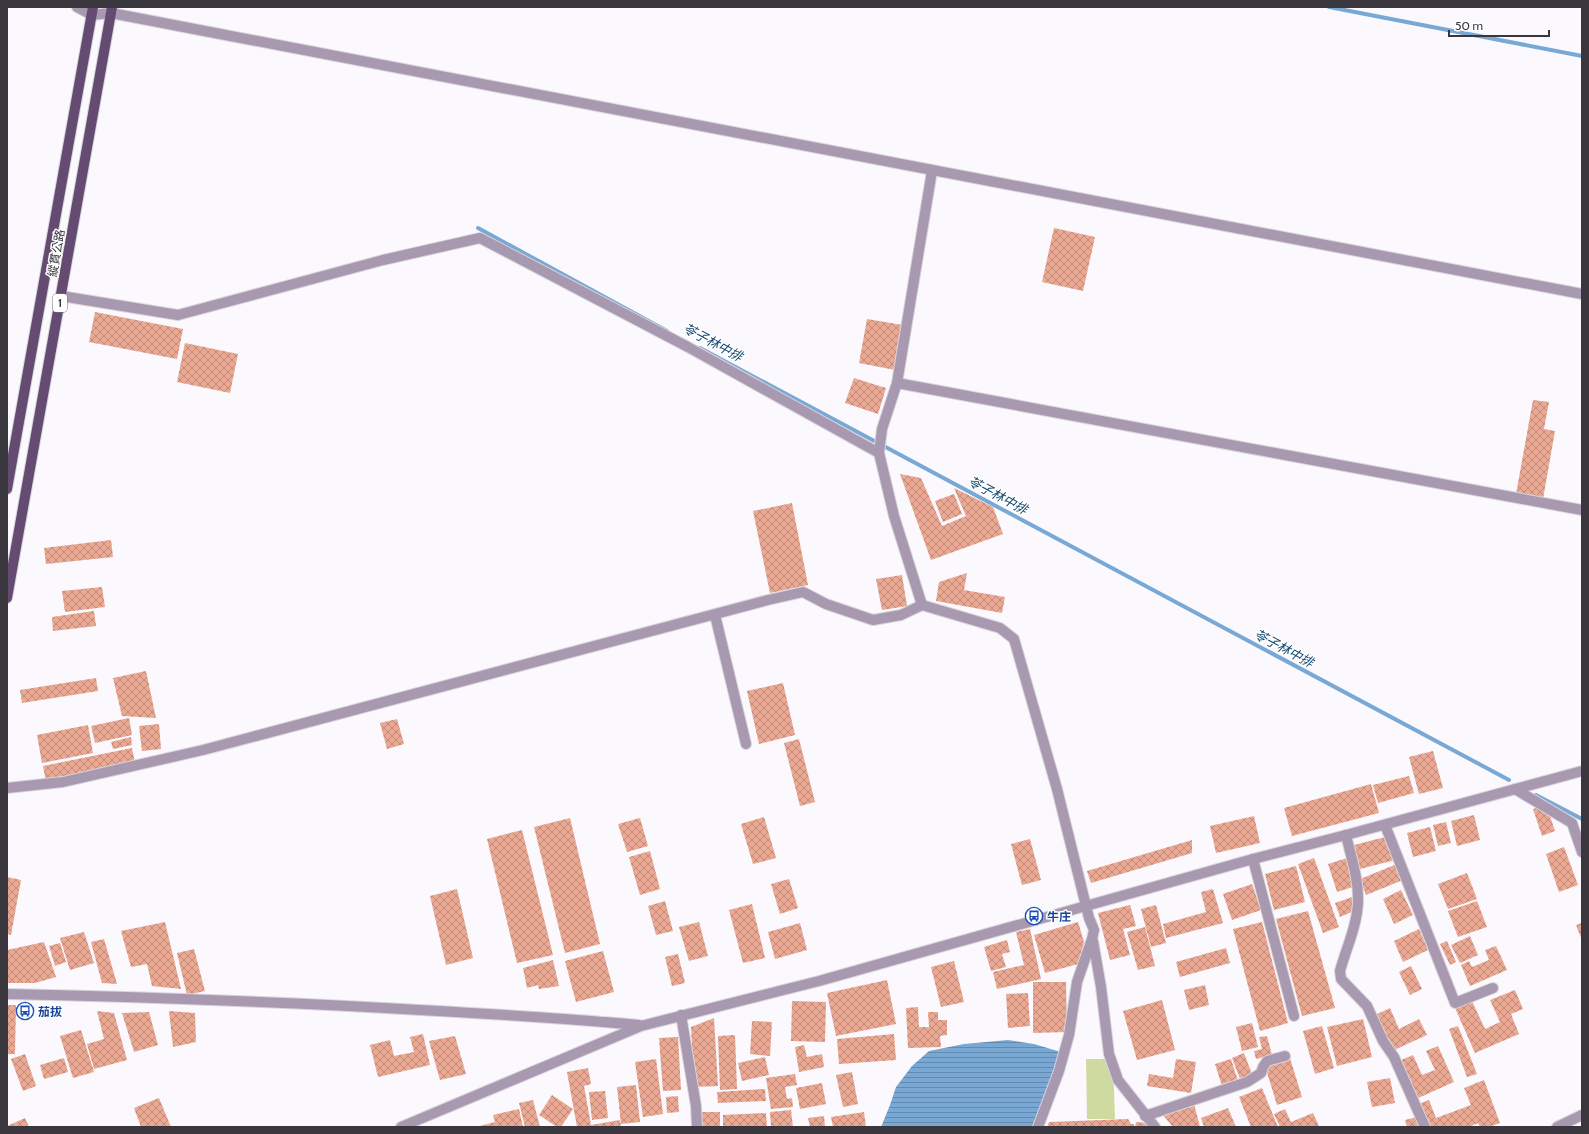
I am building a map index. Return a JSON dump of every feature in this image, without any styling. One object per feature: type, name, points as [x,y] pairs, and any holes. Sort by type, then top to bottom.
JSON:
[{"type":"main road","name":"縱貫公路","points":[[7,597],[111,10]]},
{"type":"main road","name":"縱貫公路","points":[[7,489],[10,458],[93,11]]},
{"type":"street","points":[[77,7],[93,11],[111,10],[932,171],[1582,294]]},
{"type":"street","points":[[922,605],[894,516],[879,451],[882,429],[897,383],[932,171]]},
{"type":"street","points":[[61,296],[178,315],[383,260],[480,238],[688,347],[879,451]]},
{"type":"street","points":[[897,383],[1582,510]]},
{"type":"street","points":[[7,788],[63,782],[204,750],[803,592],[826,604],[873,620],[901,615],[922,605],[1000,628],[1014,639],[1057,789],[1089,918],[1094,930],[1077,982],[1069,1035],[1059,1071],[1038,1127]]},
{"type":"street","points":[[715,615],[746,744]]},
{"type":"street","points":[[401,1127],[415,1124],[641,1026],[819,982],[1253,859],[1385,825],[1582,771]]},
{"type":"street","points":[[1515,789],[1572,823],[1582,852]]},
{"type":"street","points":[[1385,825],[1455,1003],[1493,988]]},
{"type":"street","points":[[1346,835],[1356,878],[1358,902],[1355,924],[1340,971],[1340,978],[1366,1006],[1382,1041],[1394,1057],[1425,1127]]},
{"type":"street","points":[[1253,859],[1294,1016]]},
{"type":"street","points":[[1092,939],[1101,986],[1109,1054],[1118,1080],[1155,1127]]},
{"type":"street","points":[[7,994],[323,1005],[576,1019],[641,1026]]},
{"type":"street","points":[[681,1015],[696,1106],[697,1127]]},
{"type":"street","points":[[1145,1116],[1247,1082],[1261,1073],[1267,1061],[1285,1056]]},
{"type":"street","points":[[1557,1127],[1582,1115]]},
{"type":"green space","points":[[1086,1059],[1113,1059],[1115,1119],[1087,1119]]},
{"type":"water","points":[[1008,1040],[1034,1044],[1061,1052],[1043,1106],[1032,1127],[881,1127],[896,1087],[912,1066],[929,1051],[964,1044]]},
{"type":"building","points":[[1054,228],[1095,237],[1083,291],[1042,282]]},
{"type":"building","points":[[95,312],[183,329],[177,359],[89,342]]},
{"type":"building","points":[[867,319],[903,325],[895,370],[859,363]]},
{"type":"building","points":[[185,343],[238,354],[230,393],[177,382]]},
{"type":"building","points":[[854,378],[886,388],[878,414],[845,403]]},
{"type":"building","points":[[1533,400],[1549,402],[1544,429],[1555,431],[1543,499],[1516,494]]},
{"type":"building","points":[[900,474],[921,478],[942,526],[966,516],[954,488],[993,507],[1003,534],[931,560]]},
{"type":"building","points":[[954,494],[962,514],[943,522],[935,501]]},
{"type":"building","points":[[792,503],[808,585],[770,593],[753,511]]},
{"type":"building","points":[[111,540],[113,557],[46,564],[44,548]]},
{"type":"building","points":[[967,573],[964,590],[1005,597],[1002,613],[936,601],[939,582]]},
{"type":"building","points":[[902,575],[907,606],[882,610],[876,579]]},
{"type":"building","points":[[102,587],[105,607],[65,612],[62,591]]},
{"type":"building","points":[[94,611],[96,626],[53,631],[52,617]]},
{"type":"building","points":[[146,671],[156,718],[122,716],[113,678]]},
{"type":"building","points":[[96,678],[98,691],[22,703],[20,690]]},
{"type":"building","points":[[783,683],[795,735],[759,744],[747,691]]},
{"type":"building","points":[[129,718],[132,735],[95,743],[91,726]]},
{"type":"building","points":[[397,719],[404,744],[387,749],[380,723]]},
{"type":"building","points":[[159,724],[161,749],[142,751],[139,726]]},
{"type":"building","points":[[88,725],[93,753],[42,763],[37,735]]},
{"type":"building","points":[[131,737],[132,745],[113,749],[111,742]]},
{"type":"building","points":[[799,739],[815,802],[800,806],[784,743]]},
{"type":"building","points":[[132,748],[135,763],[46,782],[43,766]]},
{"type":"building","points":[[1433,751],[1443,788],[1419,794],[1409,757]]},
{"type":"building","points":[[1409,776],[1414,793],[1378,803],[1373,785]]},
{"type":"building","points":[[1371,784],[1379,813],[1292,836],[1284,808]]},
{"type":"building","points":[[1546,804],[1555,831],[1542,836],[1533,809]]},
{"type":"building","points":[[1474,815],[1480,840],[1457,846],[1451,821]]},
{"type":"building","points":[[1254,816],[1260,843],[1216,853],[1210,826]]},
{"type":"building","points":[[764,817],[776,858],[753,864],[741,824]]},
{"type":"building","points":[[570,818],[600,944],[565,953],[534,827]]},
{"type":"building","points":[[640,818],[648,846],[627,852],[618,824]]},
{"type":"building","points":[[1446,822],[1451,843],[1438,846],[1433,825]]},
{"type":"building","points":[[1430,827],[1436,851],[1413,857],[1407,833]]},
{"type":"building","points":[[522,830],[553,955],[517,963],[487,839]]},
{"type":"building","points":[[1389,836],[1395,860],[1360,869],[1354,845]]},
{"type":"building","points":[[1030,839],[1041,880],[1022,885],[1011,844]]},
{"type":"building","points":[[1192,840],[1192,853],[1091,883],[1087,871]]},
{"type":"building","points":[[1564,847],[1578,885],[1559,892],[1546,854]]},
{"type":"building","points":[[650,851],[660,889],[640,895],[629,857]]},
{"type":"building","points":[[1314,858],[1339,927],[1323,933],[1298,864]]},
{"type":"building","points":[[1347,858],[1356,886],[1337,892],[1328,864]]},
{"type":"building","points":[[1397,864],[1403,880],[1366,895],[1360,879]]},
{"type":"building","points":[[1296,866],[1305,902],[1274,910],[1265,874]]},
{"type":"building","points":[[1467,873],[1477,899],[1448,909],[1438,884]]},
{"type":"building","points":[[7,877],[21,880],[11,935],[7,934]]},
{"type":"building","points":[[789,879],[798,908],[780,914],[771,884]]},
{"type":"building","points":[[1252,884],[1261,910],[1232,920],[1223,894]]},
{"type":"building","points":[[457,889],[473,958],[446,965],[430,896]]},
{"type":"building","points":[[1213,889],[1223,923],[1166,938],[1163,924],[1206,912],[1201,892]]},
{"type":"building","points":[[1401,890],[1413,915],[1394,924],[1383,899]]},
{"type":"building","points":[[1355,896],[1352,912],[1340,917],[1335,903]]},
{"type":"building","points":[[665,901],[673,931],[656,935],[648,906]]},
{"type":"building","points":[[1477,901],[1487,927],[1458,937],[1448,911]]},
{"type":"building","points":[[752,904],[765,958],[743,963],[729,910]]},
{"type":"building","points":[[1130,905],[1136,926],[1123,929],[1130,955],[1110,960],[1098,913]]},
{"type":"building","points":[[1156,905],[1166,943],[1151,947],[1141,909]]},
{"type":"building","points":[[1308,911],[1335,1008],[1302,1016],[1276,919]]},
{"type":"building","points":[[165,922],[181,989],[152,986],[147,964],[131,967],[121,931]]},
{"type":"building","points":[[699,922],[708,956],[689,961],[679,927]]},
{"type":"building","points":[[1078,922],[1084,942],[1078,964],[1045,973],[1034,935]]},
{"type":"building","points":[[1262,922],[1288,1023],[1260,1031],[1233,929]]},
{"type":"building","points":[[800,923],[807,950],[775,959],[768,932]]},
{"type":"building","points":[[1582,923],[1582,940],[1576,925]]},
{"type":"building","points":[[1145,927],[1155,966],[1138,970],[1127,932]]},
{"type":"building","points":[[1030,929],[1041,979],[997,989],[993,972],[1024,965],[1016,932]]},
{"type":"building","points":[[1419,929],[1428,950],[1403,962],[1394,941]]},
{"type":"building","points":[[84,932],[94,963],[70,970],[60,938]]},
{"type":"building","points":[[1470,936],[1478,955],[1460,963],[1451,945]]},
{"type":"building","points":[[104,939],[117,984],[102,983],[91,942]]},
{"type":"building","points":[[1007,940],[1010,952],[1002,954],[1006,967],[991,971],[984,947]]},
{"type":"building","points":[[1447,941],[1456,962],[1450,965],[1440,944]]},
{"type":"building","points":[[44,942],[56,977],[35,983],[7,983],[7,950]]},
{"type":"building","points":[[60,943],[66,962],[55,966],[49,946]]},
{"type":"building","points":[[1496,946],[1507,970],[1470,986],[1461,965],[1469,961],[1472,967],[1489,960],[1485,950]]},
{"type":"building","points":[[1226,948],[1230,963],[1180,977],[1176,962]]},
{"type":"building","points":[[194,949],[205,991],[187,995],[177,953]]},
{"type":"building","points":[[603,951],[614,992],[576,1002],[565,961]]},
{"type":"building","points":[[678,954],[685,983],[672,986],[665,957]]},
{"type":"building","points":[[553,960],[559,986],[539,989],[538,985],[527,988],[523,968]]},
{"type":"building","points":[[954,961],[964,1002],[941,1007],[931,967]]},
{"type":"building","points":[[1411,966],[1422,989],[1410,995],[1399,972]]},
{"type":"building","points":[[887,980],[896,1024],[836,1036],[827,993]]},
{"type":"building","points":[[1033,982],[1066,982],[1067,1032],[1033,1033]]},
{"type":"building","points":[[1205,985],[1209,1005],[1189,1010],[1184,990]]},
{"type":"building","points":[[1515,990],[1523,1009],[1511,1014],[1519,1034],[1475,1053],[1455,1008],[1472,1001],[1485,1029],[1500,1022],[1490,1000]]},
{"type":"building","points":[[1028,993],[1030,1026],[1008,1028],[1006,994]]},
{"type":"building","points":[[1162,1000],[1175,1050],[1137,1060],[1123,1011]]},
{"type":"building","points":[[792,1001],[826,1002],[825,1042],[791,1041]]},
{"type":"building","points":[[7,1005],[16,1005],[15,1054],[7,1054]]},
{"type":"building","points":[[918,1007],[919,1027],[929,1027],[928,1012],[938,1012],[938,1020],[947,1020],[947,1035],[940,1036],[941,1047],[908,1048],[906,1008]]},
{"type":"building","points":[[1390,1008],[1399,1029],[1419,1019],[1427,1035],[1392,1051],[1375,1015]]},
{"type":"building","points":[[97,1011],[114,1013],[127,1060],[94,1069],[87,1044],[104,1039]]},
{"type":"building","points":[[169,1011],[195,1013],[196,1042],[173,1047]]},
{"type":"building","points":[[149,1012],[158,1045],[134,1052],[122,1013]]},
{"type":"building","points":[[714,1018],[718,1086],[694,1087],[691,1027]]},
{"type":"building","points":[[1363,1019],[1372,1057],[1337,1066],[1327,1027]]},
{"type":"building","points":[[752,1021],[772,1022],[770,1056],[750,1054]]},
{"type":"building","points":[[1252,1023],[1258,1047],[1242,1051],[1236,1027]]},
{"type":"building","points":[[1322,1026],[1334,1068],[1315,1074],[1303,1031]]},
{"type":"building","points":[[1458,1026],[1477,1074],[1467,1077],[1449,1029]]},
{"type":"building","points":[[81,1030],[94,1072],[73,1078],[60,1036]]},
{"type":"building","points":[[423,1034],[430,1065],[378,1077],[370,1045],[390,1040],[394,1056],[414,1052],[410,1037]]},
{"type":"building","points":[[894,1034],[896,1060],[839,1064],[837,1039]]},
{"type":"building","points":[[735,1035],[737,1089],[720,1090],[718,1036]]},
{"type":"building","points":[[455,1036],[466,1074],[440,1080],[429,1041]]},
{"type":"building","points":[[1267,1036],[1272,1055],[1256,1059],[1254,1051],[1262,1049],[1259,1037]]},
{"type":"building","points":[[678,1037],[681,1090],[663,1091],[659,1038]]},
{"type":"building","points":[[804,1045],[807,1057],[822,1054],[824,1067],[799,1072],[795,1047]]},
{"type":"building","points":[[1438,1046],[1454,1082],[1416,1099],[1399,1061],[1413,1055],[1422,1075],[1435,1070],[1426,1051]]},
{"type":"building","points":[[1244,1053],[1252,1074],[1240,1079],[1232,1058]]},
{"type":"building","points":[[25,1054],[36,1086],[23,1091],[11,1059]]},
{"type":"building","points":[[765,1057],[769,1075],[742,1081],[738,1063]]},
{"type":"building","points":[[64,1058],[68,1072],[44,1079],[40,1065]]},
{"type":"building","points":[[1290,1058],[1302,1097],[1277,1105],[1265,1066]]},
{"type":"building","points":[[656,1059],[663,1114],[643,1117],[635,1062]]},
{"type":"building","points":[[1176,1059],[1196,1062],[1191,1093],[1147,1086],[1149,1074],[1173,1078]]},
{"type":"building","points":[[1231,1059],[1238,1081],[1222,1086],[1215,1064]]},
{"type":"building","points":[[588,1068],[591,1084],[584,1086],[591,1125],[620,1120],[621,1127],[577,1127],[567,1072]]},
{"type":"building","points":[[852,1072],[858,1104],[843,1107],[836,1075]]},
{"type":"building","points":[[795,1074],[797,1085],[785,1087],[787,1099],[792,1098],[793,1107],[771,1109],[766,1078]]},
{"type":"building","points":[[1390,1078],[1395,1103],[1372,1107],[1367,1082]]},
{"type":"building","points":[[1484,1080],[1500,1123],[1489,1127],[1480,1127],[1478,1123],[1469,1127],[1425,1127],[1416,1105],[1429,1100],[1436,1118],[1471,1105],[1464,1088]]},
{"type":"building","points":[[822,1083],[826,1104],[800,1109],[796,1088]]},
{"type":"building","points":[[636,1085],[640,1122],[621,1124],[617,1087]]},
{"type":"building","points":[[1262,1088],[1278,1127],[1251,1127],[1239,1097]]},
{"type":"building","points":[[765,1089],[766,1101],[718,1103],[717,1092]]},
{"type":"building","points":[[605,1091],[608,1118],[592,1120],[589,1092]]},
{"type":"building","points":[[552,1095],[573,1109],[561,1127],[557,1127],[539,1115]]},
{"type":"building","points":[[678,1096],[679,1112],[667,1113],[666,1097]]},
{"type":"building","points":[[159,1098],[171,1127],[141,1127],[134,1108]]},
{"type":"building","points":[[533,1100],[540,1127],[525,1127],[519,1103]]},
{"type":"building","points":[[1194,1104],[1200,1127],[1173,1127],[1163,1115]]},
{"type":"building","points":[[1228,1108],[1236,1127],[1204,1127],[1201,1118]]},
{"type":"building","points":[[519,1109],[523,1127],[476,1127],[495,1122],[493,1115]]},
{"type":"building","points":[[1285,1109],[1291,1122],[1313,1113],[1319,1126],[1280,1127],[1274,1114]]},
{"type":"building","points":[[791,1110],[793,1127],[771,1127],[770,1112]]},
{"type":"building","points":[[699,1112],[720,1112],[720,1127],[699,1127]]},
{"type":"building","points":[[864,1112],[866,1127],[833,1127],[831,1117]]},
{"type":"building","points":[[766,1113],[767,1127],[723,1127],[723,1115]]},
{"type":"building","points":[[824,1116],[825,1127],[810,1127],[808,1118]]},
{"type":"building","points":[[1417,1117],[1420,1127],[1407,1127],[1405,1120]]},
{"type":"building","points":[[25,1118],[29,1127],[7,1127],[7,1126]]},
{"type":"building","points":[[1128,1119],[1131,1124],[1134,1124],[1134,1127],[1047,1127],[1049,1122]]},
{"type":"building","points":[[1136,1122],[1149,1123],[1148,1127],[1135,1127]]},
{"type":"waterway","points":[[1329,7],[1582,56]]},
{"type":"waterway","name":"苓子林中排","points":[[478,228],[667,331]]},
{"type":"waterway","name":"苓子林中排","points":[[700,348],[1509,780]]},
{"type":"waterway","name":"苓子林中排","points":[[1536,795],[1582,819]]},
{"type":"place","name":"牛庄","points":[[1034,916]]},
{"type":"place","name":"茄拔","points":[[25,1011]]}]
